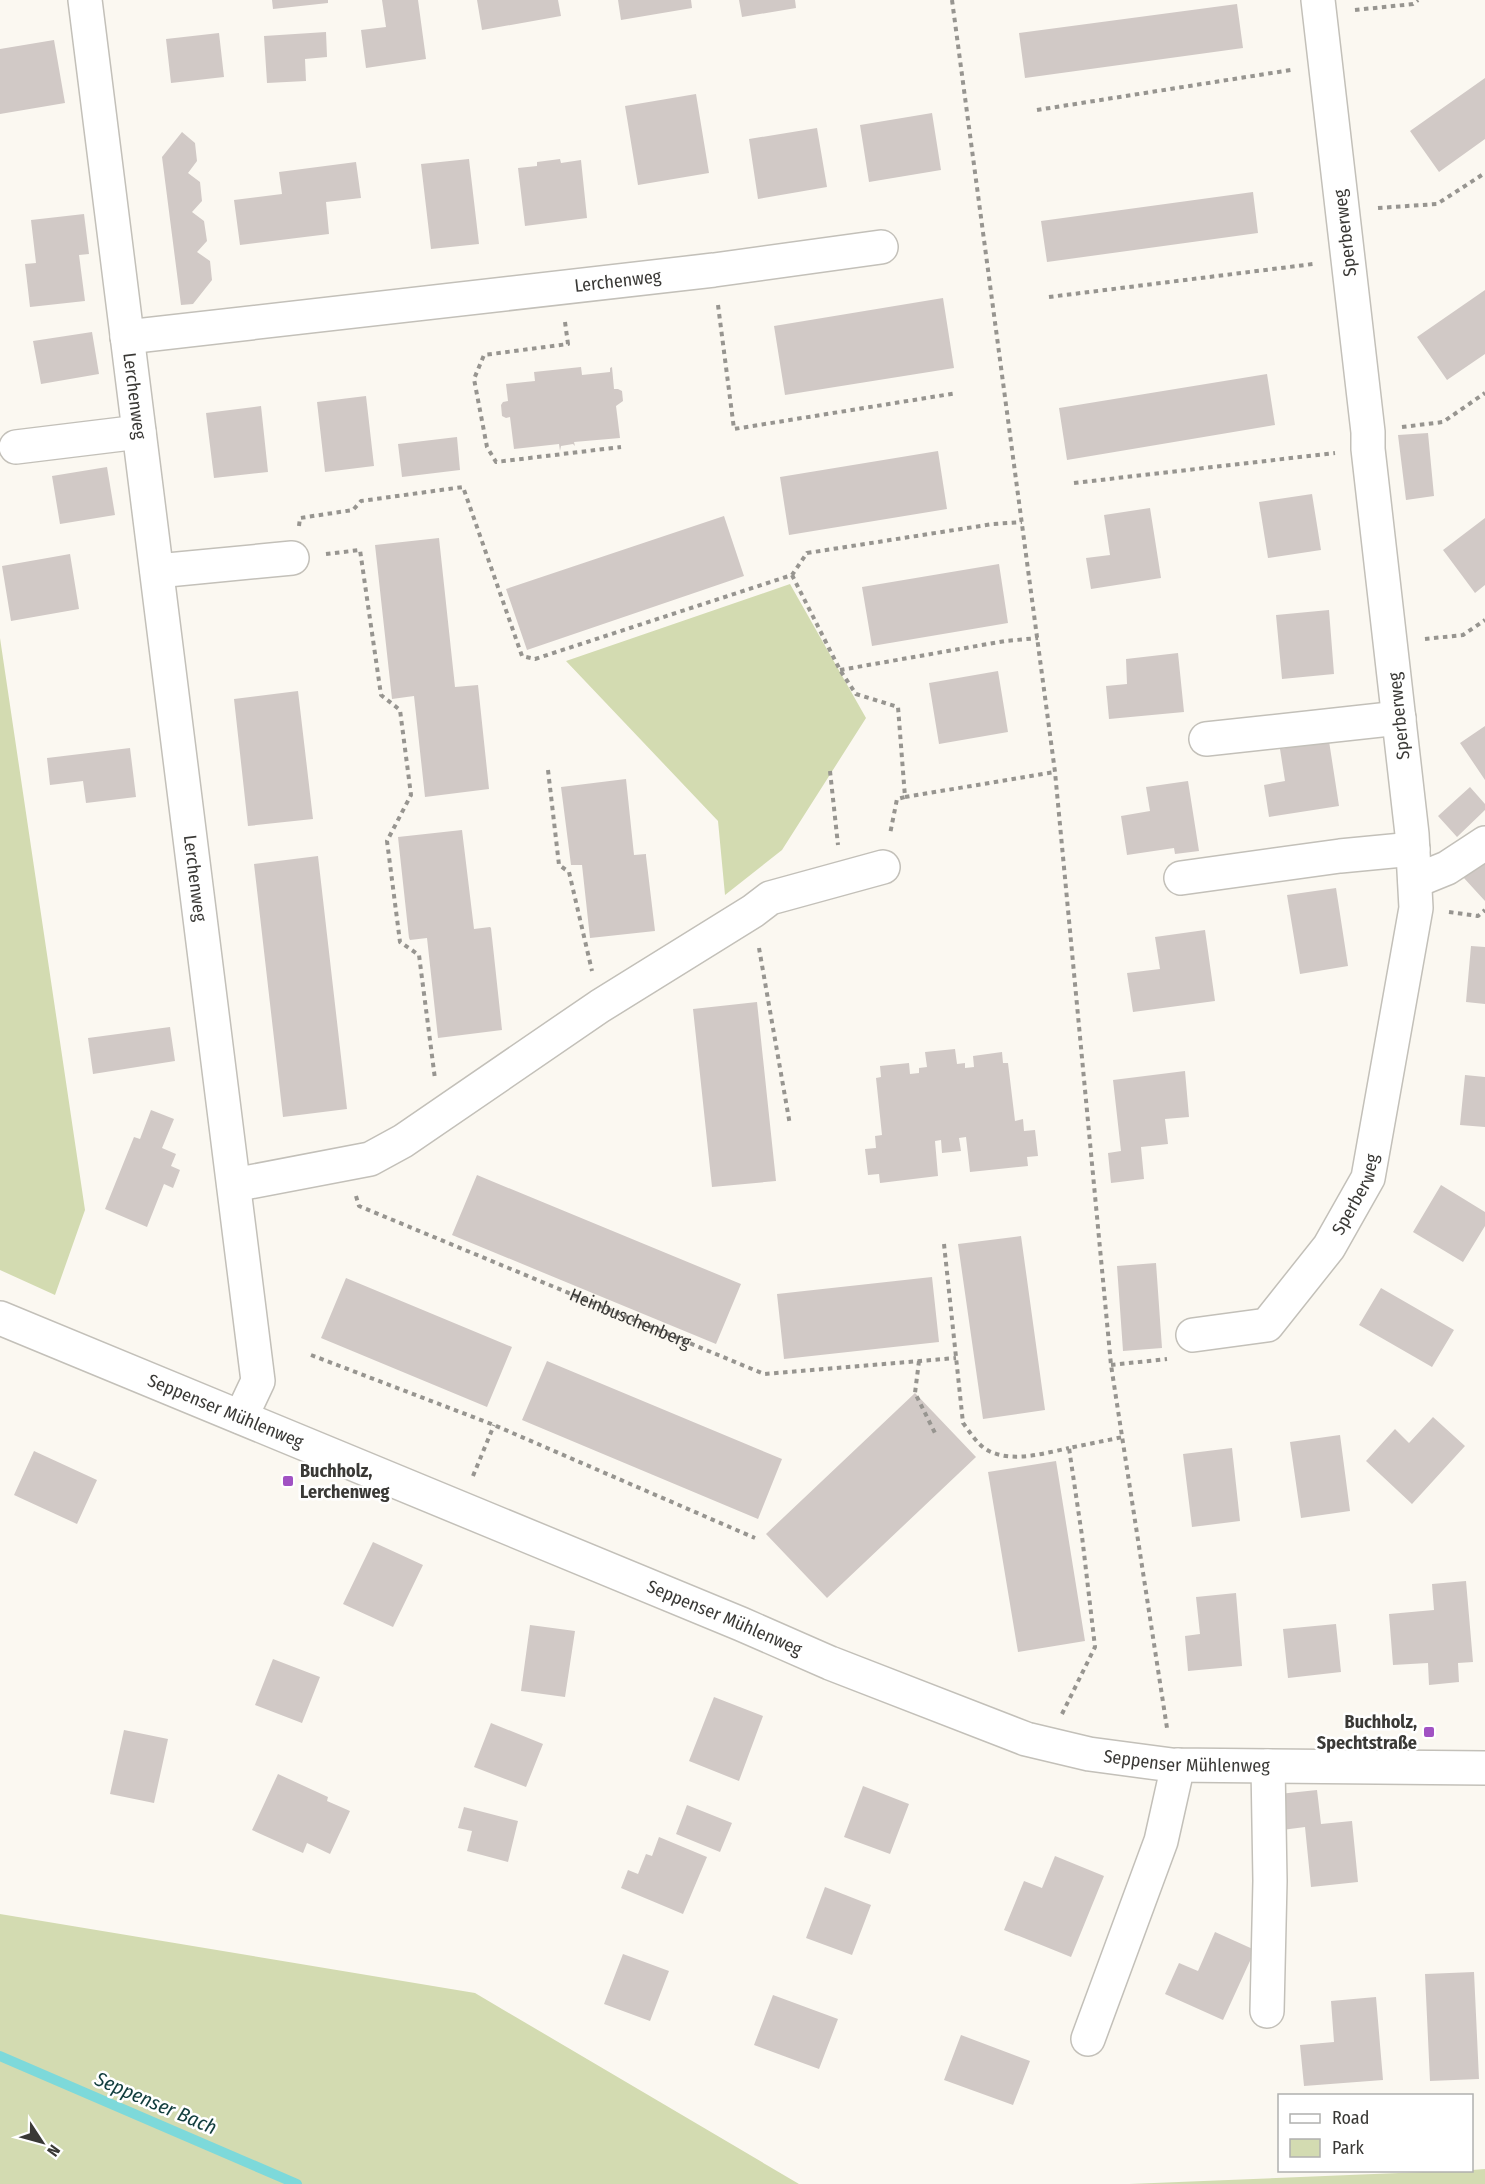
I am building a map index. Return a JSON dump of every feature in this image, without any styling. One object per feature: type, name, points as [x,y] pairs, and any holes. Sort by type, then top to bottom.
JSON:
[{"type":"street","name":"Lerchenweg","points":[[85,0],[258,1381],[241,1417]]},
{"type":"street","name":"Sperberweg","points":[[1193,1335],[1267,1325],[1329,1247],[1368,1178],[1416,908],[1413,849],[1399,718],[1319,7]]},
{"type":"street","name":"Lerchenweg","points":[[127,337],[714,270],[881,247]]},
{"type":"street","points":[[16,447],[139,432]]},
{"type":"street","points":[[157,571],[292,558]]},
{"type":"street","points":[[1206,739],[1399,718]]},
{"type":"street","points":[[1415,881],[1447,868],[1485,843]]},
{"type":"street","points":[[1181,878],[1340,856],[1413,849]]},
{"type":"street","points":[[234,1185],[370,1159],[403,1141],[600,1006],[753,911],[770,898],[883,867]]},
{"type":"street","name":"Seppenser Mühlenweg","points":[[0,1318],[830,1663],[1026,1738],[1089,1754],[1175,1765],[1485,1768]]},
{"type":"street","points":[[1088,2039],[1161,1841],[1175,1765]]},
{"type":"street","points":[[1267,2011],[1270,1881],[1268,1766]]},
{"type":"path","points":[[952,0],[1055,772],[1111,1365],[1175,1765]]},
{"type":"path","points":[[1319,7],[1413,4],[1418,0]]},
{"type":"path","points":[[1037,110],[1325,65]]},
{"type":"path","points":[[1342,211],[1437,204],[1485,173]]},
{"type":"path","points":[[1049,297],[1347,260]]},
{"type":"path","points":[[714,270],[734,429],[957,393]]},
{"type":"path","points":[[560,288],[568,344],[484,355],[474,380],[487,447],[496,462],[621,447]]},
{"type":"path","points":[[1074,483],[1368,440],[1443,422],[1485,393]]},
{"type":"path","points":[[451,1108],[436,1092],[419,955],[400,942],[387,841],[411,795],[410,774],[400,710],[381,695],[360,550],[292,558],[300,518],[353,510],[361,501],[463,487],[522,656],[535,659],[792,575],[807,553],[993,524],[1022,522]]},
{"type":"path","points":[[792,575],[840,670],[856,694],[898,707],[905,797]]},
{"type":"path","points":[[1390,642],[1463,635],[1485,620]]},
{"type":"path","points":[[840,670],[1005,640],[1038,638]]},
{"type":"path","points":[[548,770],[559,865],[569,872],[600,1006]]},
{"type":"path","points":[[830,771],[841,878]]},
{"type":"path","points":[[883,867],[897,799],[1055,772]]},
{"type":"path","points":[[753,911],[790,1125]]},
{"type":"path","name":"Heinbuschenberg","points":[[346,1164],[359,1206],[764,1374],[956,1358]]},
{"type":"path","points":[[944,1244],[963,1423],[975,1440],[988,1451],[1006,1456],[1030,1455],[1123,1437]]},
{"type":"path","points":[[1111,1365],[1187,1357],[1193,1335]]},
{"type":"path","points":[[311,1355],[494,1425],[755,1538]]},
{"type":"path","points":[[919,1361],[915,1393],[935,1433]]},
{"type":"path","points":[[460,1508],[494,1425]]},
{"type":"path","points":[[1047,1744],[1095,1647],[1070,1448]]},
{"type":"green space","points":[[790,584],[866,718],[782,850],[725,895],[718,821],[566,661]]},
{"type":"green space","points":[[0,638],[85,1210],[55,1295],[0,1270]]},
{"type":"green space","points":[[0,1914],[475,1993],[799,2184],[0,2184]]},
{"type":"green space","points":[[1485,2169],[1485,2184],[1129,2184],[1473,2172],[1473,2170]]},
{"type":"building","points":[[272,0],[328,0],[328,3],[273,9]]},
{"type":"building","points":[[382,0],[418,0],[426,59],[366,68],[361,30],[386,27]]},
{"type":"building","points":[[477,0],[558,0],[561,16],[482,30]]},
{"type":"building","points":[[618,0],[691,0],[692,8],[621,20]]},
{"type":"building","points":[[739,0],[795,0],[796,8],[742,17]]},
{"type":"building","points":[[1237,4],[1243,48],[1025,78],[1019,33]]},
{"type":"building","points":[[326,32],[327,57],[305,59],[306,81],[267,83],[264,36]]},
{"type":"building","points":[[219,33],[224,77],[171,83],[166,39]]},
{"type":"building","points":[[54,40],[65,103],[0,114],[0,49]]},
{"type":"building","points":[[1485,78],[1485,139],[1439,172],[1410,131]]},
{"type":"building","points":[[696,94],[709,173],[638,185],[625,106]]},
{"type":"building","points":[[932,113],[941,170],[869,182],[860,125]]},
{"type":"building","points":[[817,128],[827,187],[758,199],[749,139]]},
{"type":"building","points":[[182,132],[195,143],[197,161],[188,173],[200,182],[202,201],[192,212],[204,221],[207,241],[197,252],[210,261],[212,280],[193,304],[181,305],[162,157]]},
{"type":"building","points":[[469,159],[479,244],[431,249],[421,164]]},
{"type":"building","points":[[560,159],[561,163],[581,160],[587,218],[525,226],[518,168],[537,166],[537,162]]},
{"type":"building","points":[[356,162],[361,198],[326,202],[329,234],[240,245],[234,200],[282,194],[279,172]]},
{"type":"building","points":[[1253,192],[1258,233],[1047,262],[1041,221]]},
{"type":"building","points":[[84,214],[89,254],[79,255],[85,301],[30,307],[25,264],[36,263],[31,220]]},
{"type":"building","points":[[1485,290],[1485,354],[1447,380],[1417,337]]},
{"type":"building","points":[[943,298],[954,368],[785,395],[774,326]]},
{"type":"building","points":[[92,332],[99,374],[41,384],[33,341]]},
{"type":"building","points":[[581,367],[582,375],[610,372],[612,367],[614,389],[622,391],[623,401],[616,406],[620,438],[574,442],[575,446],[573,444],[561,446],[560,451],[559,444],[514,449],[510,417],[502,416],[501,405],[508,401],[506,384],[535,381],[534,372]]},
{"type":"building","points":[[1267,374],[1275,425],[1067,460],[1059,408]]},
{"type":"building","points":[[366,396],[374,466],[325,472],[317,402]]},
{"type":"building","points":[[261,406],[268,472],[214,478],[206,413]]},
{"type":"building","points":[[1428,433],[1434,496],[1406,500],[1398,435]]},
{"type":"building","points":[[457,437],[460,470],[402,477],[398,444]]},
{"type":"building","points":[[938,451],[947,509],[789,535],[780,477]]},
{"type":"building","points":[[107,467],[115,515],[60,524],[52,476]]},
{"type":"building","points":[[1312,494],[1321,550],[1268,558],[1259,502]]},
{"type":"building","points":[[1150,508],[1161,578],[1091,589],[1086,558],[1110,555],[1104,515]]},
{"type":"building","points":[[724,516],[744,576],[527,650],[506,589]]},
{"type":"building","points":[[1485,518],[1485,585],[1475,593],[1443,550]]},
{"type":"building","points":[[439,538],[455,687],[478,685],[489,789],[425,797],[414,696],[392,699],[375,545]]},
{"type":"building","points":[[70,554],[79,609],[11,621],[2,566]]},
{"type":"building","points":[[999,564],[1008,623],[872,646],[862,587]]},
{"type":"building","points":[[1329,610],[1334,674],[1282,679],[1276,615]]},
{"type":"building","points":[[1178,653],[1184,712],[1109,719],[1106,686],[1127,684],[1126,659]]},
{"type":"building","points":[[998,671],[1008,732],[939,744],[929,683]]},
{"type":"building","points":[[298,691],[313,819],[248,826],[234,699]]},
{"type":"building","points":[[1485,726],[1485,780],[1460,743]]},
{"type":"building","points":[[1329,741],[1339,806],[1269,817],[1264,785],[1285,781],[1280,749]]},
{"type":"building","points":[[130,748],[136,797],[86,803],[83,781],[50,785],[47,758]]},
{"type":"building","points":[[626,779],[634,855],[646,854],[655,931],[590,938],[582,865],[571,865],[561,787]]},
{"type":"building","points":[[1188,781],[1199,851],[1175,854],[1174,848],[1127,855],[1121,816],[1150,811],[1146,787]]},
{"type":"building","points":[[1470,787],[1485,804],[1485,810],[1457,837],[1438,816]]},
{"type":"building","points":[[462,830],[474,929],[491,928],[502,1030],[438,1038],[427,938],[410,940],[409,938],[398,837]]},
{"type":"building","points":[[318,856],[347,1109],[283,1117],[254,864]]},
{"type":"building","points":[[1485,856],[1485,901],[1463,877]]},
{"type":"building","points":[[1336,888],[1348,966],[1300,974],[1287,895]]},
{"type":"building","points":[[1205,930],[1215,1001],[1133,1012],[1127,973],[1160,969],[1155,937]]},
{"type":"building","points":[[1471,946],[1485,947],[1485,1004],[1466,1002]]},
{"type":"building","points":[[757,1002],[776,1181],[712,1187],[693,1009]]},
{"type":"building","points":[[170,1027],[175,1061],[93,1074],[88,1038]]},
{"type":"building","points":[[955,1049],[957,1064],[965,1063],[965,1068],[974,1067],[973,1056],[1002,1052],[1003,1063],[1008,1063],[1015,1121],[1023,1119],[1024,1131],[1035,1130],[1038,1156],[1027,1157],[1028,1166],[970,1172],[966,1137],[959,1138],[961,1151],[942,1153],[941,1140],[935,1141],[938,1176],[880,1183],[879,1174],[868,1175],[865,1149],[876,1148],[875,1136],[882,1135],[876,1078],[881,1077],[880,1066],[909,1063],[910,1074],[919,1073],[919,1068],[927,1067],[925,1052]]},
{"type":"building","points":[[1185,1071],[1189,1117],[1165,1119],[1168,1144],[1141,1147],[1144,1179],[1111,1183],[1108,1153],[1121,1151],[1113,1080]]},
{"type":"building","points":[[1465,1075],[1485,1077],[1485,1127],[1460,1125]]},
{"type":"building","points":[[151,1110],[174,1119],[162,1148],[176,1154],[171,1166],[180,1170],[173,1188],[164,1184],[147,1227],[105,1209],[134,1137],[140,1139]]},
{"type":"building","points":[[477,1175],[741,1284],[716,1344],[452,1235]]},
{"type":"building","points":[[1441,1185],[1485,1212],[1485,1226],[1463,1262],[1413,1232]]},
{"type":"building","points":[[1021,1236],[1045,1410],[983,1419],[958,1244]]},
{"type":"building","points":[[1156,1263],[1162,1348],[1123,1351],[1117,1266]]},
{"type":"building","points":[[932,1277],[939,1342],[784,1359],[777,1294]]},
{"type":"building","points":[[346,1278],[512,1347],[487,1407],[321,1338]]},
{"type":"building","points":[[1381,1288],[1454,1330],[1432,1367],[1359,1325]]},
{"type":"building","points":[[547,1361],[782,1459],[758,1519],[522,1420]]},
{"type":"building","points":[[915,1393],[976,1457],[827,1598],[766,1534]]},
{"type":"building","points":[[1433,1417],[1465,1446],[1412,1504],[1366,1461],[1395,1429],[1409,1443]]},
{"type":"building","points":[[1340,1435],[1350,1511],[1301,1518],[1290,1442]]},
{"type":"building","points":[[1232,1448],[1240,1521],[1192,1527],[1183,1454]]},
{"type":"building","points":[[34,1451],[97,1480],[77,1524],[14,1495]]},
{"type":"building","points":[[1056,1461],[1085,1641],[1018,1652],[988,1472]]},
{"type":"building","points":[[373,1542],[423,1565],[393,1627],[343,1604]]},
{"type":"building","points":[[1466,1581],[1473,1662],[1458,1663],[1459,1682],[1429,1685],[1428,1663],[1393,1665],[1389,1614],[1434,1610],[1432,1584]]},
{"type":"building","points":[[1236,1593],[1242,1666],[1188,1671],[1185,1636],[1200,1634],[1196,1597]]},
{"type":"building","points":[[1336,1624],[1341,1672],[1288,1678],[1283,1629]]},
{"type":"building","points":[[530,1625],[575,1631],[565,1697],[521,1691]]},
{"type":"building","points":[[273,1659],[320,1677],[302,1723],[255,1705]]},
{"type":"building","points":[[714,1697],[763,1716],[739,1781],[689,1761]]},
{"type":"building","points":[[491,1723],[543,1744],[526,1787],[474,1767]]},
{"type":"building","points":[[124,1730],[168,1739],[154,1803],[110,1794]]},
{"type":"building","points":[[278,1774],[328,1797],[327,1801],[350,1811],[330,1854],[307,1843],[303,1853],[252,1830]]},
{"type":"building","points":[[863,1786],[909,1804],[890,1854],[844,1837]]},
{"type":"building","points":[[1317,1790],[1321,1824],[1352,1821],[1358,1882],[1311,1887],[1305,1827],[1282,1830],[1279,1794]]},
{"type":"building","points":[[687,1805],[732,1823],[720,1852],[676,1834]]},
{"type":"building","points":[[464,1807],[518,1821],[508,1862],[467,1851],[472,1831],[458,1828]]},
{"type":"building","points":[[659,1837],[707,1857],[683,1914],[621,1888],[628,1870],[638,1874],[646,1854],[652,1856]]},
{"type":"building","points":[[1055,1856],[1104,1876],[1071,1957],[1004,1930],[1024,1881],[1042,1888]]},
{"type":"building","points":[[825,1887],[871,1905],[852,1955],[806,1938]]},
{"type":"building","points":[[1215,1932],[1255,1950],[1223,2020],[1165,1994],[1179,1963],[1198,1971]]},
{"type":"building","points":[[623,1954],[669,1971],[650,2021],[604,2004]]},
{"type":"building","points":[[1474,1972],[1479,2079],[1430,2081],[1425,1974]]},
{"type":"building","points":[[773,1995],[838,2019],[819,2069],[754,2045]]},
{"type":"building","points":[[1376,1997],[1383,2080],[1304,2086],[1300,2045],[1334,2042],[1331,2001]]},
{"type":"building","points":[[961,2035],[1030,2061],[1013,2105],[944,2080]]},
{"type":"waterway","name":"Seppenser Bach","points":[[0,2056],[297,2184]]},
{"type":"place","name":"Buchholz, Lerchenweg","points":[[288,1481]]},
{"type":"place","name":"Buchholz, Spechtstraße","points":[[1429,1732]]}]
